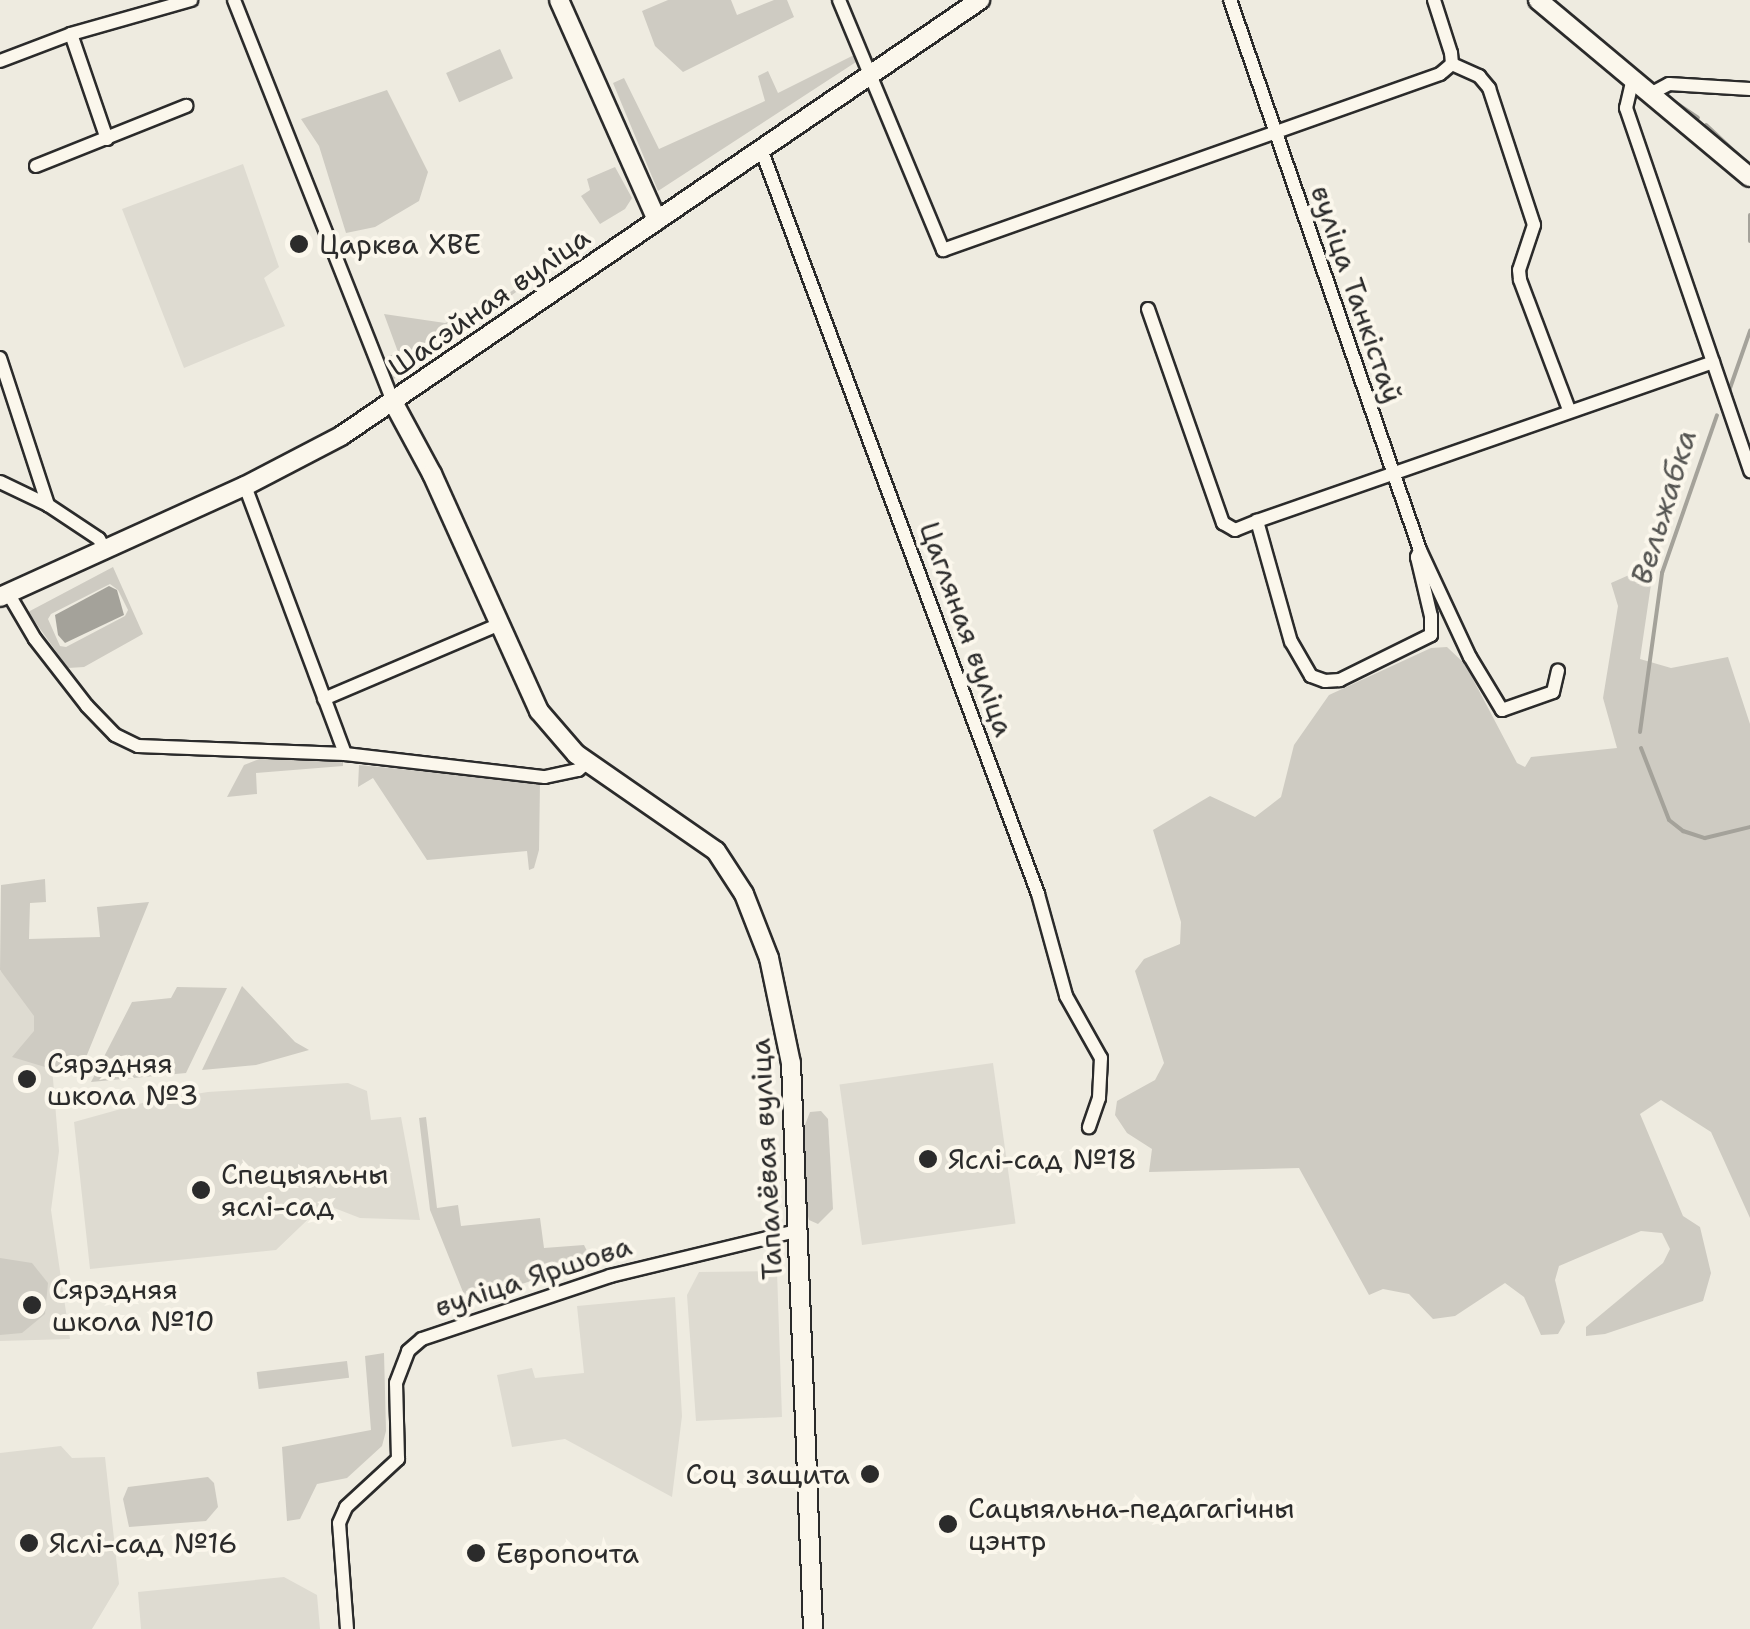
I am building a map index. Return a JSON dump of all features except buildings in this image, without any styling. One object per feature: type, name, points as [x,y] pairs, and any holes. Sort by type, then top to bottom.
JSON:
[{"type":"main road","points":[[558,0],[657,220]]},
{"type":"main road","name":"Шасэйная вуліца","points":[[4,595],[324,446],[980,0]]},
{"type":"main road","points":[[1538,0],[1750,176]]},
{"type":"main road","name":"Тапалёвая вуліца","points":[[393,402],[539,711],[563,743],[716,851],[744,894],[769,958],[787,1032],[800,1230],[813,1629]]},
{"type":"street","points":[[0,61],[71,34],[191,0]]},
{"type":"street","points":[[234,0],[393,402]]},
{"type":"street","points":[[840,0],[943,250],[1440,74],[1452,64]]},
{"type":"street","name":"вуліца Танкістаў","points":[[1230,0],[1420,550],[1470,657],[1502,710],[1553,692],[1558,671]]},
{"type":"street","points":[[1434,0],[1452,64]]},
{"type":"street","points":[[71,34],[107,139]]},
{"type":"street","points":[[1452,64],[1479,76],[1489,88],[1534,225],[1519,270],[1520,280],[1570,410]]},
{"type":"street","points":[[1633,78],[1626,108],[1750,472]]},
{"type":"street","points":[[1652,93],[1668,84],[1750,89]]},
{"type":"street","points":[[36,166],[186,106]]},
{"type":"street","name":"Цагляная вуліца","points":[[761,150],[1038,894],[1066,996],[1101,1058],[1100,1098],[1089,1127]]},
{"type":"street","points":[[1148,310],[1223,523],[1235,530],[1392,471],[1712,362]]},
{"type":"street","points":[[0,358],[48,505]]},
{"type":"street","points":[[0,482],[48,505],[99,539],[104,550]]},
{"type":"street","points":[[245,486],[345,754]]},
{"type":"street","name":"вуліца Танкістаў","points":[[1258,522],[1291,642],[1311,676],[1324,681],[1340,680],[1431,635],[1432,616],[1417,557],[1420,550]]},
{"type":"street","points":[[4,595],[86,706],[126,742],[345,754],[545,777],[578,770],[588,762]]},
{"type":"street","points":[[324,698],[500,624]]},
{"type":"street","name":"вуліца Яршова","points":[[347,1629],[339,1522],[346,1507],[398,1459],[396,1383],[408,1351],[437,1333],[610,1276],[800,1230]]},
{"type":"shaded area","points":[[668,0],[731,0],[737,15],[774,0],[787,0],[794,17],[683,72],[655,46],[642,11]]},
{"type":"shaded area","points":[[500,49],[513,78],[459,102],[446,73]]},
{"type":"shaded area","points":[[854,55],[856,62],[658,191],[613,83],[624,78],[659,149],[765,101],[758,76],[768,71],[778,93]]},
{"type":"shaded area","points":[[387,90],[428,172],[419,201],[375,227],[346,233],[319,146],[301,119]]},
{"type":"shaded area","points":[[243,164],[279,267],[264,278],[285,326],[184,368],[122,209]]},
{"type":"shaded area","points":[[615,167],[632,198],[625,209],[600,224],[581,196],[590,190],[587,179]]},
{"type":"shaded area","points":[[540,271],[543,273],[391,381],[383,359],[398,352],[384,314],[445,323],[492,305]]},
{"type":"shaded area","points":[[1654,564],[1640,659],[1671,668],[1728,657],[1750,724],[1750,1218],[1711,1132],[1661,1100],[1640,1114],[1683,1216],[1700,1227],[1711,1273],[1703,1301],[1605,1334],[1586,1336],[1586,1327],[1663,1263],[1670,1249],[1662,1233],[1641,1231],[1559,1266],[1555,1280],[1565,1322],[1558,1334],[1541,1335],[1524,1297],[1505,1283],[1455,1316],[1433,1319],[1409,1294],[1383,1289],[1369,1295],[1299,1168],[1149,1172],[1152,1149],[1127,1133],[1115,1115],[1117,1101],[1155,1080],[1164,1063],[1135,971],[1144,959],[1180,944],[1181,922],[1153,830],[1210,796],[1255,817],[1281,797],[1294,745],[1329,695],[1431,648],[1447,647],[1465,664],[1517,763],[1525,767],[1531,757],[1617,748],[1603,698],[1618,606],[1611,583]]},
{"type":"shaded area","points":[[113,567],[143,634],[84,667],[68,668],[28,612]],"holes":[[[110,584],[118,590],[128,610],[125,616],[66,647],[60,646],[48,619],[51,614]]]},
{"type":"shaded area","points":[[109,586],[117,590],[124,615],[65,643],[58,635],[55,615]]},
{"type":"shaded area","points":[[262,758],[343,762],[343,766],[256,773],[257,794],[227,797],[244,765]]},
{"type":"shaded area","points":[[359,765],[540,783],[539,850],[534,868],[529,870],[527,851],[427,860],[373,778],[358,787]]},
{"type":"shaded area","points":[[45,879],[46,902],[30,903],[29,939],[100,937],[97,907],[149,902],[78,1077],[12,1057],[34,1031],[34,1016],[0,970],[1,885]]},
{"type":"shaded area","name":"Сярэдняя школа №3","points":[[0,971],[12,974],[47,1007],[59,1151],[51,1210],[70,1339],[0,1341]]},
{"type":"shaded area","points":[[242,986],[295,1042],[309,1050],[256,1065],[202,1070]]},
{"type":"shaded area","points":[[177,987],[227,988],[186,1073],[91,1082],[132,1002],[171,998]]},
{"type":"shaded area","name":"Яслі-сад №18","points":[[993,1063],[1016,1223],[862,1245],[840,1085]]},
{"type":"shaded area","name":"Спецыяльны яслі-сад","points":[[348,1083],[367,1091],[371,1120],[401,1117],[420,1220],[360,1218],[324,1204],[276,1250],[90,1269],[74,1122],[146,1102],[208,1092]]},
{"type":"shaded area","points":[[821,1111],[828,1119],[833,1209],[818,1224],[809,1220],[806,1209],[803,1130],[810,1112]]},
{"type":"shaded area","points":[[426,1117],[437,1208],[458,1205],[461,1226],[540,1218],[544,1248],[584,1245],[592,1261],[467,1302],[430,1210],[419,1118]]},
{"type":"shaded area","points":[[0,1258],[32,1263],[48,1283],[45,1314],[22,1333],[0,1335]]},
{"type":"shaded area","points":[[777,1271],[782,1417],[696,1421],[687,1295],[699,1272]]},
{"type":"shaded area","points":[[675,1297],[682,1416],[672,1497],[565,1439],[512,1447],[497,1375],[532,1368],[535,1378],[584,1373],[577,1306]]},
{"type":"shaded area","points":[[384,1353],[386,1431],[382,1446],[347,1478],[317,1484],[300,1519],[287,1521],[282,1447],[371,1430],[365,1356]]},
{"type":"shaded area","points":[[347,1361],[349,1378],[259,1389],[257,1372]]},
{"type":"shaded area","points":[[61,1446],[72,1458],[105,1457],[119,1584],[92,1629],[0,1629],[0,1453]]},
{"type":"shaded area","points":[[208,1477],[214,1483],[218,1507],[206,1521],[129,1527],[123,1499],[128,1487]]},
{"type":"shaded area","points":[[284,1577],[317,1595],[320,1629],[141,1629],[138,1592]]},
{"type":"waterway","name":"Вельжабка","points":[[1556,4],[1575,20]]},
{"type":"waterway","name":"Вельжабка","points":[[1673,101],[1698,118]]},
{"type":"waterway","name":"Вельжабка","points":[[1706,125],[1750,166]]},
{"type":"waterway","name":"Вельжабка","points":[[1750,215],[1750,241]]},
{"type":"waterway","name":"Вельжабка","points":[[1729,391],[1750,331]]},
{"type":"waterway","name":"Вельжабка","points":[[1640,732],[1662,573],[1717,415]]},
{"type":"waterway","name":"Вельжабка","points":[[1641,748],[1669,820],[1683,831],[1705,838],[1750,827]]},
{"type":"place","name":"Царква ХВЕ","points":[[299,244]]},
{"type":"place","name":"Сярэдняя школа №3","points":[[27,1079]]},
{"type":"place","name":"Яслі-сад №18","points":[[928,1159]]},
{"type":"place","name":"Спецыяльны яслі-сад","points":[[201,1190]]},
{"type":"place","name":"Сярэдняя школа №10","points":[[32,1305]]},
{"type":"place","name":"Соц защита","points":[[870,1474]]},
{"type":"place","name":"Сацыяльна-педагагічны цэнтр","points":[[948,1524]]},
{"type":"place","name":"Яслі-сад №16","points":[[29,1543]]},
{"type":"place","name":"Европочта","points":[[476,1553]]}]
